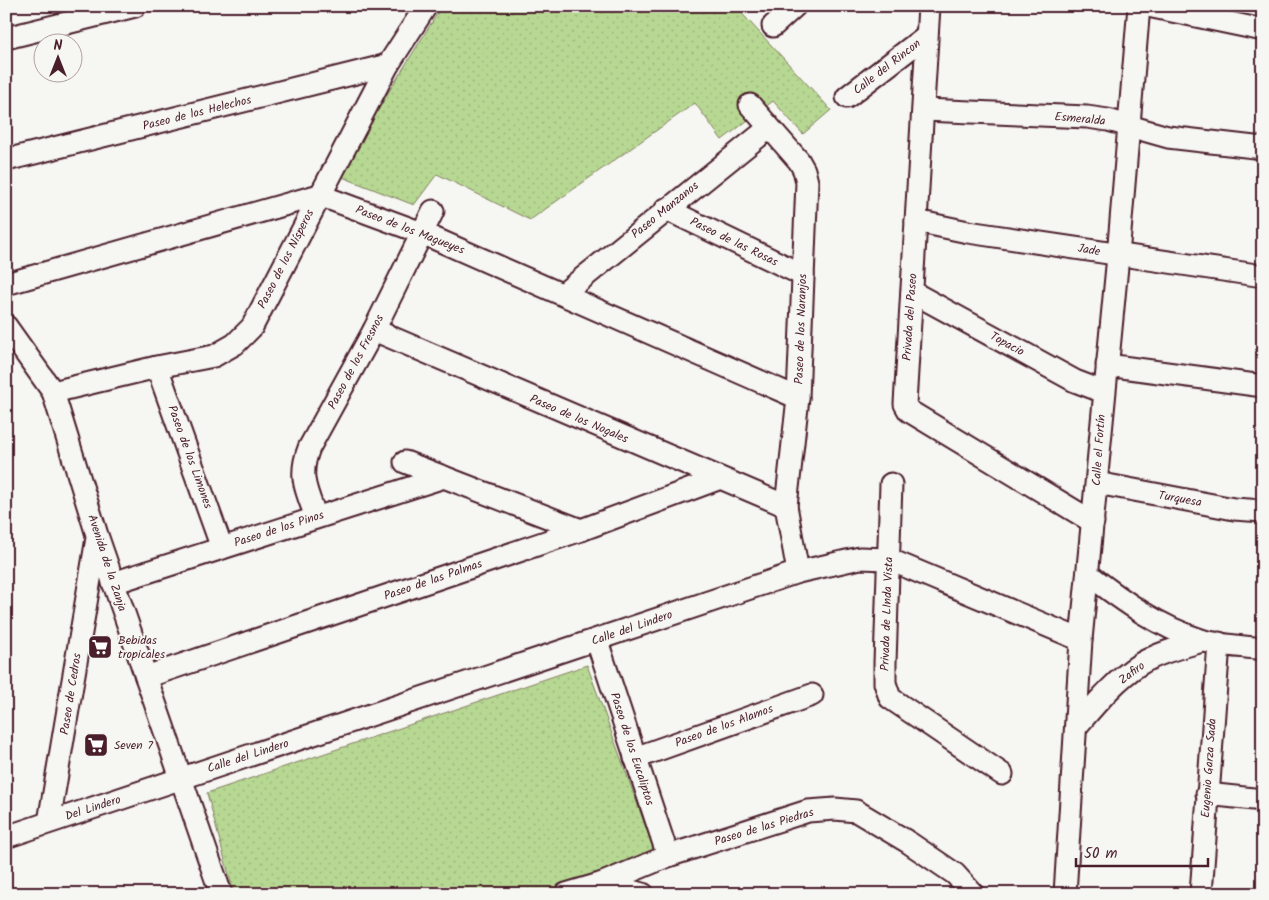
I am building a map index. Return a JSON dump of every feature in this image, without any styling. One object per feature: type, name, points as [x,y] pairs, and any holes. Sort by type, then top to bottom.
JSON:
[{"type":"street","points":[[6,38],[135,6]]},
{"type":"street","name":"Paseo de los Nísperos","points":[[54,392],[158,367],[214,356],[235,344],[252,327],[388,65],[426,6]]},
{"type":"street","points":[[773,26],[795,6]]},
{"type":"street","name":"Privada del Paseo","points":[[929,6],[905,399],[907,408],[1093,522]]},
{"type":"street","name":"Calle el Fortín","points":[[1065,894],[1081,640],[1097,483],[1106,364],[1118,256],[1139,6]]},
{"type":"street","points":[[1148,6],[1263,30]]},
{"type":"street","name":"Calle del Rincon","points":[[847,98],[926,36]]},
{"type":"street","name":"Paseo de los Helechos","points":[[6,160],[388,65]]},
{"type":"street","name":"Paseo de los Naranjos","points":[[750,105],[804,170],[806,182],[798,398],[786,506],[798,572]]},
{"type":"street","name":"Esmeralda","points":[[924,110],[1088,117],[1168,137],[1263,148]]},
{"type":"street","name":"Paseo Manzanos","points":[[563,294],[666,209],[769,128]]},
{"type":"street","points":[[6,284],[319,195]]},
{"type":"street","name":"Paseo de los Magueyes","points":[[319,195],[422,233],[798,398]]},
{"type":"street","name":"Paseo de las Rosas","points":[[666,209],[803,275]]},
{"type":"street","name":"Paseo de los Fresnos","points":[[316,517],[302,477],[302,465],[309,448],[374,330],[433,210]]},
{"type":"street","name":"Jade","points":[[916,221],[1118,256],[1263,276]]},
{"type":"street","name":"Topacio","points":[[912,292],[1075,381],[1104,392]]},
{"type":"street","name":"Avenida de la Zanja","points":[[6,326],[54,392],[113,583],[221,894]]},
{"type":"street","name":"Paseo de los Nogales","points":[[374,330],[718,479],[786,506]]},
{"type":"street","points":[[1106,364],[1263,386]]},
{"type":"street","name":"Paseo de los Limones","points":[[158,367],[222,548]]},
{"type":"street","points":[[406,462],[580,530]]},
{"type":"street","name":"Paseo de los Pinos","points":[[113,583],[444,477]]},
{"type":"street","name":"Paseo de las Palmas","points":[[146,677],[580,530],[718,479]]},
{"type":"street","name":"Turquesa","points":[[1097,483],[1234,509],[1263,511]]},
{"type":"street","name":"Privada de LInda Vista","points":[[891,484],[884,663],[885,682],[890,698],[1002,774]]},
{"type":"street","name":"Paseo de Cedros","points":[[50,822],[98,535]]},
{"type":"street","name":"Calle del Lindero","points":[[180,779],[597,641],[798,572],[860,558],[888,559],[1081,640]]},
{"type":"street","name":"Zafiro","points":[[1088,574],[1123,602],[1162,624],[1211,642],[1263,649]]},
{"type":"street","name":"Paseo de los Eucaliptos","points":[[597,641],[668,856]]},
{"type":"street","name":"Zafiro","points":[[1076,727],[1104,694],[1139,665],[1165,652],[1211,642]]},
{"type":"street","name":"Eugenio Garza Sada","points":[[1201,894],[1207,794],[1211,642]]},
{"type":"street","name":"Paseo de los Alamos","points":[[635,758],[812,694]]},
{"type":"street","name":"Del Lindero","points":[[6,837],[180,779]]},
{"type":"street","points":[[1207,794],[1263,800]]},
{"type":"street","name":"Paseo de las Piedras","points":[[566,894],[603,883],[668,856],[808,811],[836,809],[856,811],[955,874],[973,894]]},
{"type":"street","points":[[603,883],[643,894]]},
{"type":"green space","points":[[442,6],[735,6],[831,110],[803,134],[773,101],[722,140],[695,103],[530,220],[437,174],[414,205],[337,175]]},
{"type":"green space","points":[[587,665],[657,858],[544,894],[234,894],[207,793]]},
{"type":"place","name":"Bebidas tropicales","points":[[100,647]]},
{"type":"place","name":"Seven 7","points":[[96,745]]}]
